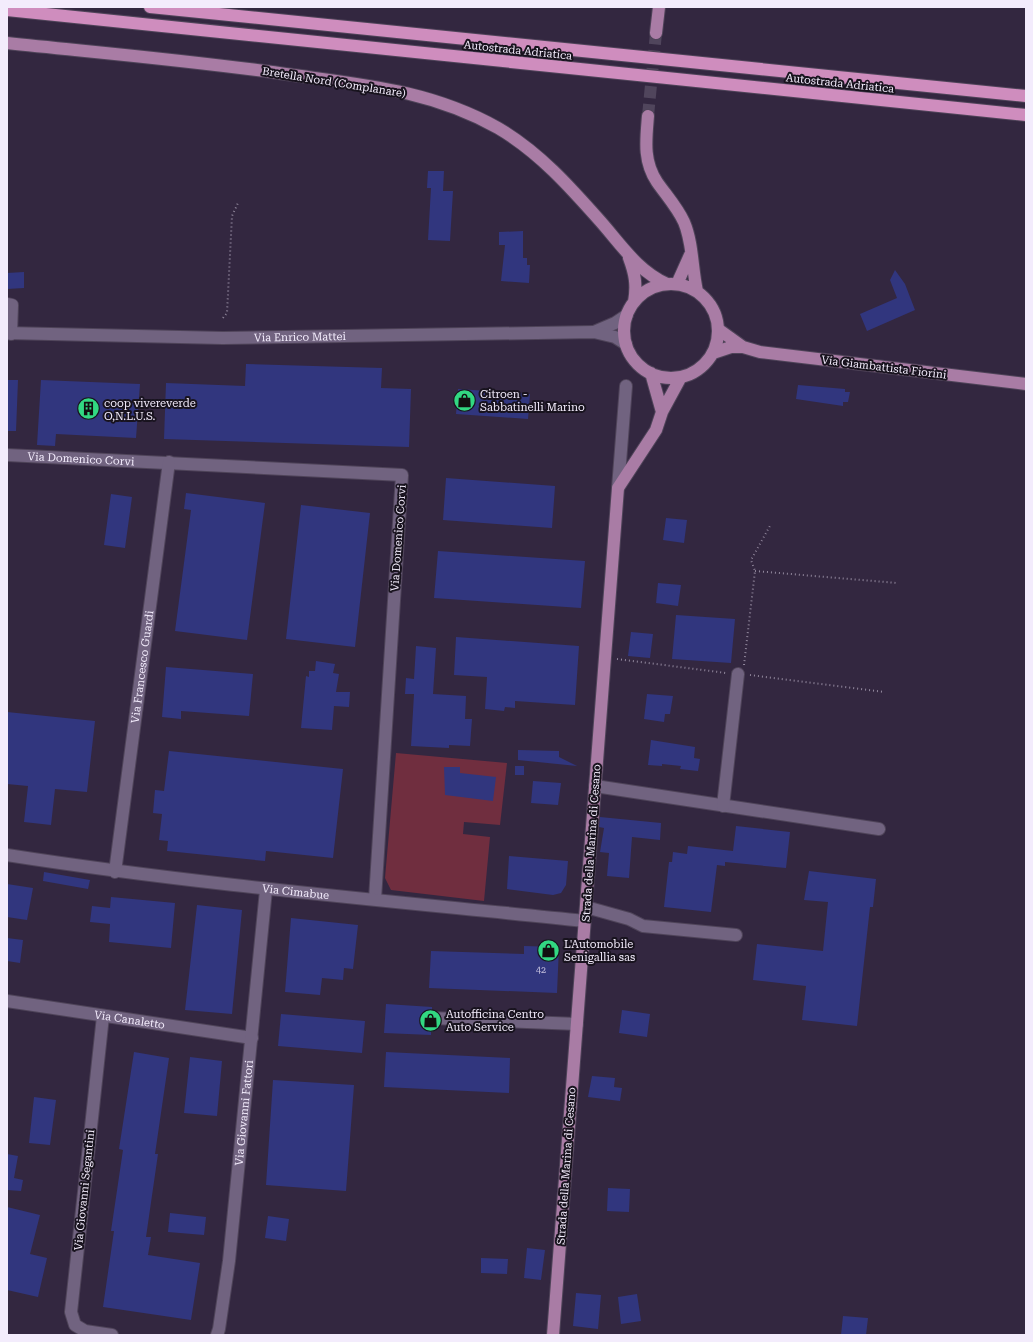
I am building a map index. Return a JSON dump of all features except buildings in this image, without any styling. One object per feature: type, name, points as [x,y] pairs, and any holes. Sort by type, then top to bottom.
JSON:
[{"type":"highway","name":"Autostrada Adriatica","points":[[150,7],[1026,96]]},
{"type":"highway","name":"Autostrada Adriatica","points":[[7,10],[1026,115]]},
{"type":"main road","points":[[656,33],[659,7]]},
{"type":"main road","name":"Bretella Nord (Complanare)","points":[[7,43],[255,69],[392,88],[449,104],[498,128],[538,156],[577,194],[627,255],[646,272],[672,284]]},
{"type":"main road","points":[[648,116],[645,146],[648,163],[656,181],[684,222],[689,237],[697,291],[712,308],[718,329],[717,341],[713,353],[705,364],[694,372],[681,377],[666,378],[651,373],[640,366],[632,356],[626,344],[624,330],[627,315],[634,302],[643,293],[654,287],[672,284],[697,291]]},
{"type":"main road","points":[[672,284],[691,252]]},
{"type":"main road","name":"Bretella Nord (Complanare)","points":[[627,255],[634,271],[636,286],[634,302]]},
{"type":"main road","name":"Via Giambattista Fiorini","points":[[718,329],[743,347]]},
{"type":"main road","name":"Via Giambattista Fiorini","points":[[713,353],[731,347],[743,347],[760,352],[1026,384]]},
{"type":"main road","points":[[651,373],[662,412]]},
{"type":"main road","name":"Strada della Marina di Cesano","points":[[553,1335],[618,488],[656,430],[662,412],[681,377]]},
{"type":"street","points":[[7,304],[12,306],[9,334]]},
{"type":"street","name":"Via Enrico Mattei","points":[[594,332],[615,323],[627,315]]},
{"type":"street","name":"Via Enrico Mattei","points":[[9,334],[223,338],[594,332],[615,337],[626,344]]},
{"type":"street","points":[[618,488],[626,386]]},
{"type":"street","name":"Via Domenico Corvi","points":[[7,455],[169,462],[402,475],[375,900]]},
{"type":"street","name":"Via Francesco Guardi","points":[[115,872],[169,462]]},
{"type":"street","points":[[723,806],[741,671]]},
{"type":"street","points":[[596,786],[879,829]]},
{"type":"street","name":"Via Cimabue","points":[[7,855],[115,872],[266,890],[585,921]]},
{"type":"street","name":"Via Giovanni Fattori","points":[[217,1335],[229,1261],[266,890]]},
{"type":"street","points":[[586,907],[629,919],[643,926],[736,935]]},
{"type":"street","name":"Via Canaletto","points":[[7,1001],[252,1038]]},
{"type":"street","name":"Via Giovanni Segantini","points":[[103,1016],[71,1312],[75,1325],[85,1331],[112,1335]]},
{"type":"street","points":[[432,1018],[577,1024]]},
{"type":"path","points":[[223,318],[227,313],[232,216],[238,203]]},
{"type":"path","points":[[741,671],[755,571],[751,560],[771,524]]},
{"type":"path","points":[[755,571],[897,583]]},
{"type":"shaded area","points":[[396,753],[507,763],[500,825],[464,822],[463,834],[490,837],[484,901],[391,890],[385,878]]},
{"type":"tunnel","points":[[648,116],[656,33]]},
{"type":"place","name":"Citroen - Sabbatinelli Marino","points":[[465,400]]},
{"type":"place","name":"coop vivereverde O,N.L.U.S.","points":[[89,409]]},
{"type":"place","name":"L'Automobile Senigallia sas","points":[[549,950]]},
{"type":"place","name":"Autofficina Centro Auto Service","points":[[430,1020]]}]
